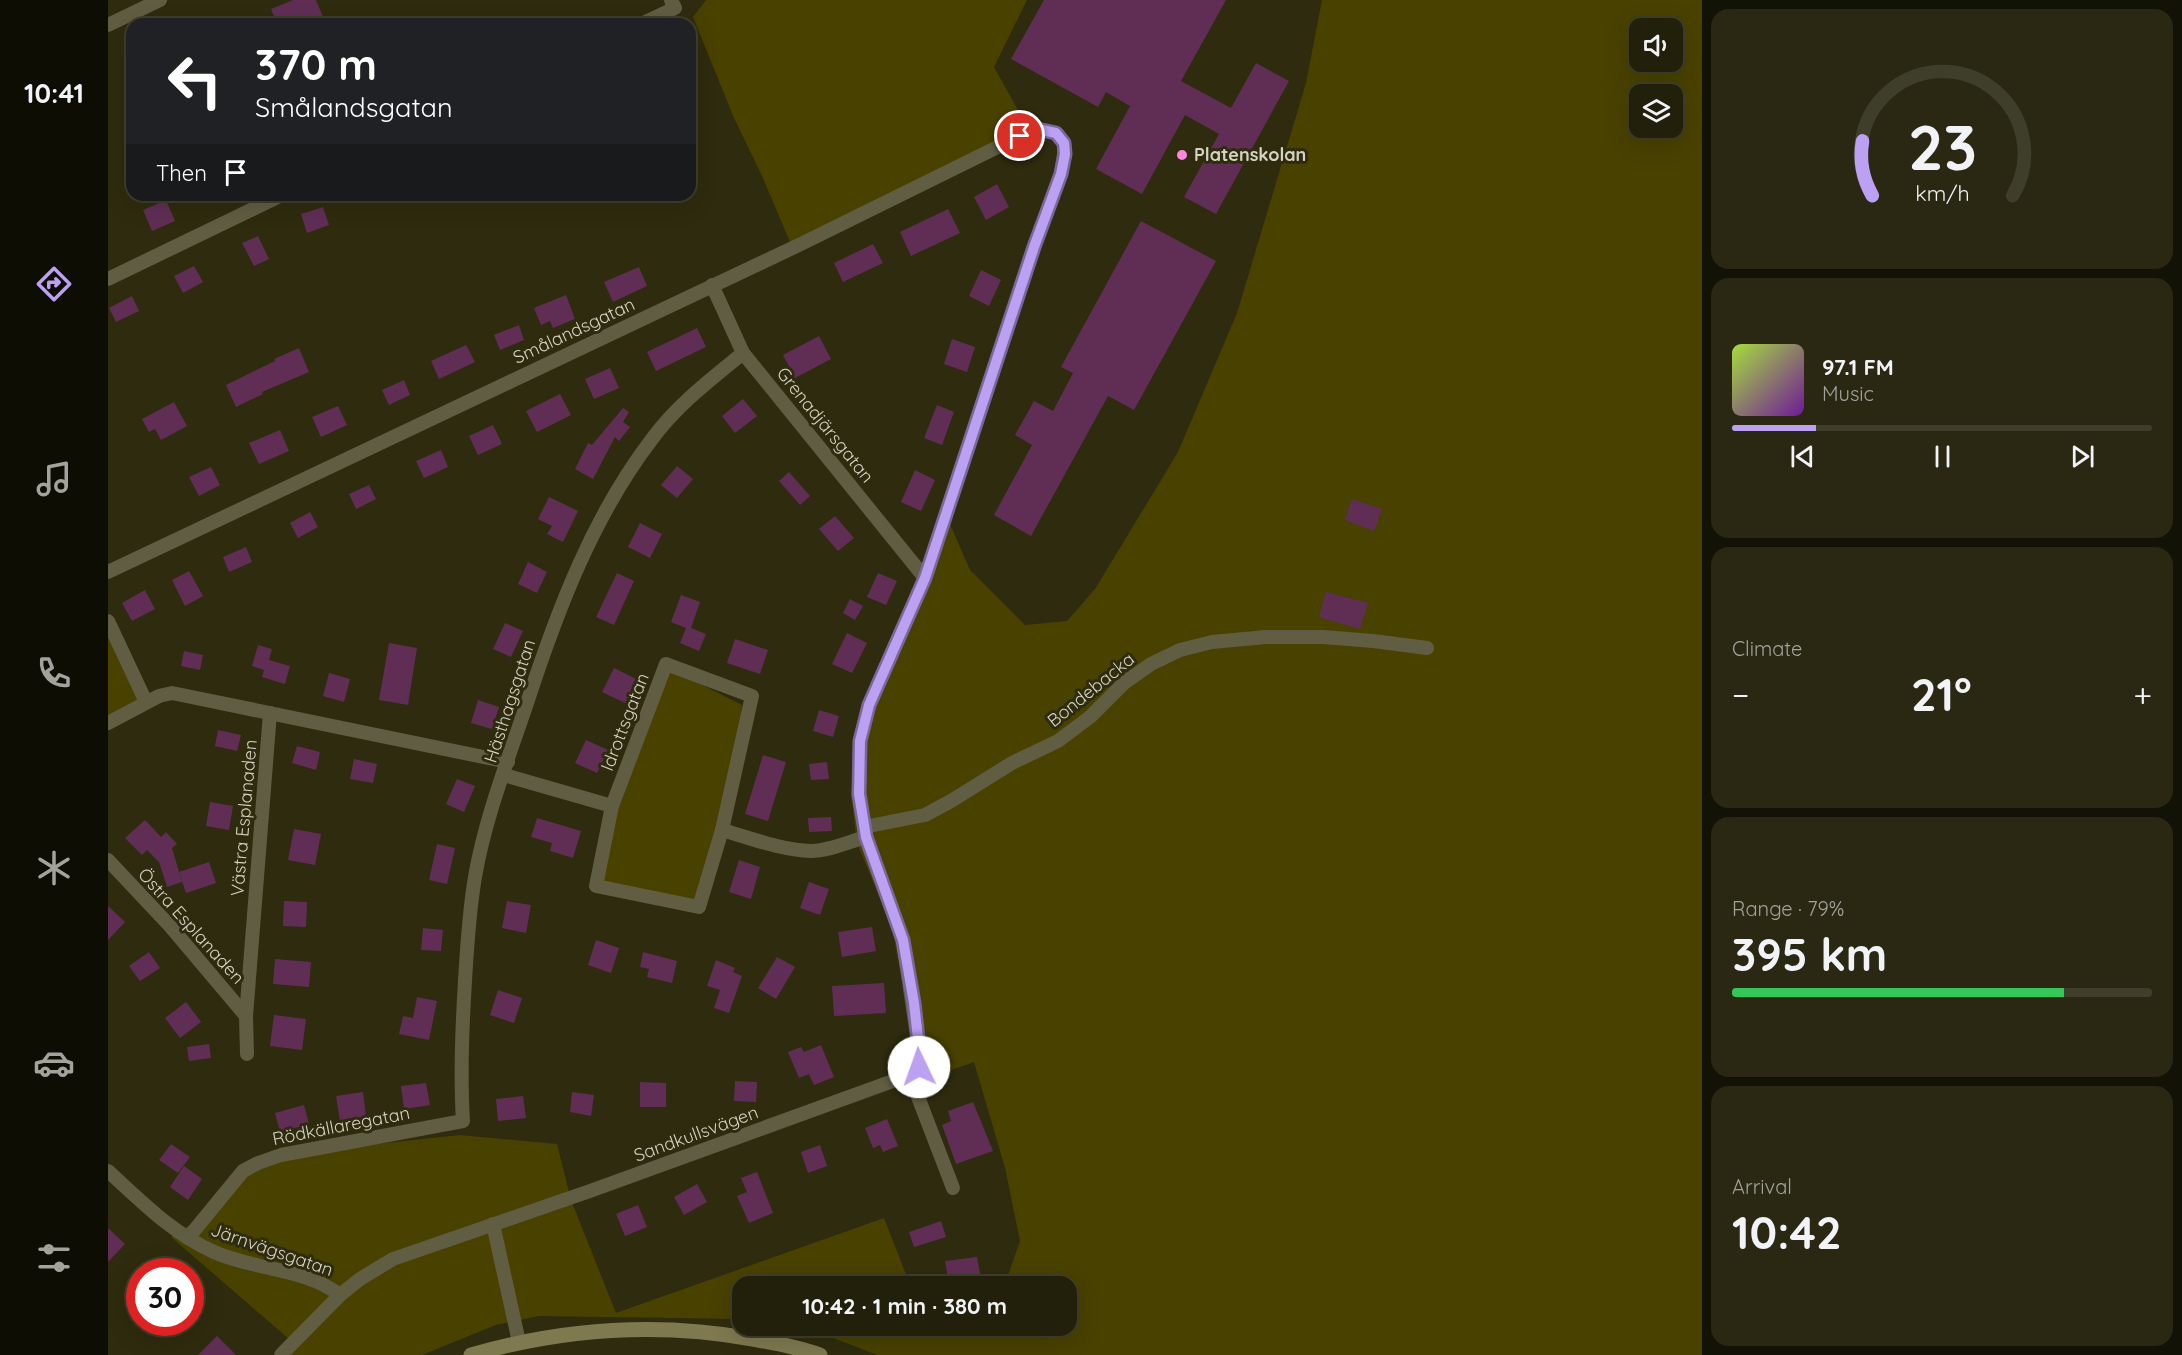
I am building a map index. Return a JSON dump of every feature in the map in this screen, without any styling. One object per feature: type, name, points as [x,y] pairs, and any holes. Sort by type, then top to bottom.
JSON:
[{"type":"street","points":[[108,25],[160,0]]},
{"type":"street","points":[[651,18],[673,4]]},
{"type":"street","name":"Smålandsgatan","points":[[108,572],[803,243],[1020,136],[1037,129],[1056,133],[1064,143],[1065,154],[1061,174],[1034,247],[925,578]]},
{"type":"street","points":[[108,279],[270,201]]},
{"type":"street","name":"Grenadjärsgatan","points":[[712,285],[743,353],[925,578]]},
{"type":"street","name":"Hästhagsgatan","points":[[464,1121],[460,1079],[461,1038],[468,924],[475,876],[506,768],[556,618],[586,548],[627,474],[652,438],[684,401],[743,353]]},
{"type":"street","points":[[925,578],[869,705],[860,741],[859,794],[865,832],[903,940],[920,1056],[919,1067],[910,1076],[953,1188]]},
{"type":"street","points":[[108,621],[146,702]]},
{"type":"street","name":"Bondebacka","points":[[865,832],[925,815],[1012,763],[1058,741],[1090,717],[1133,677],[1151,664],[1180,650],[1212,642],[1266,637],[1323,637],[1427,648]]},
{"type":"street","name":"Idrottsgatan","points":[[666,664],[752,696],[722,830],[699,907],[596,886],[612,806],[666,664]]},
{"type":"street","points":[[108,723],[146,702],[172,693],[270,713],[506,768],[612,806]]},
{"type":"street","name":"Västra Esplanaden","points":[[247,1054],[246,1016],[270,713]]},
{"type":"street","points":[[722,830],[790,848],[811,851],[831,848],[865,832]]},
{"type":"street","name":"Östra Esplanaden","points":[[108,860],[170,926],[246,1016]]},
{"type":"street","name":"Sandkullsvägen","points":[[281,1355],[340,1295],[360,1278],[393,1259],[910,1076]]},
{"type":"street","name":"Rödkällaregatan","points":[[188,1238],[243,1171],[258,1163],[281,1155],[464,1121]]},
{"type":"street","name":"Järnvägsgatan","points":[[108,1171],[172,1227],[214,1252],[247,1264],[312,1280],[329,1286],[340,1295]]},
{"type":"street","points":[[493,1224],[519,1342]]},
{"type":"street","points":[[471,1355],[519,1342],[569,1333],[666,1329],[734,1336],[797,1348],[820,1355]]},
{"type":"shaded area","points":[[706,0],[1027,0],[994,67],[1028,128],[793,249],[734,118],[696,24],[696,18],[693,17]]},
{"type":"shaded area","points":[[1322,0],[1702,0],[1702,1355],[877,1355],[828,1336],[1077,1336],[1077,1276],[1008,1276],[1020,1241],[1005,1168],[974,1062],[904,1087],[916,1056],[892,928],[857,843],[851,796],[856,732],[947,517],[970,570],[1025,625],[1067,621],[1095,589],[1178,452],[1237,313],[1306,83]]},
{"type":"shaded area","points":[[108,630],[144,705],[108,725]]},
{"type":"shaded area","points":[[665,666],[742,705],[739,740],[696,907],[599,886],[609,814]]},
{"type":"shaded area","points":[[460,1135],[557,1144],[571,1200],[616,1313],[884,1218],[907,1276],[732,1276],[732,1319],[539,1316],[496,1325],[422,1355],[277,1355],[290,1340],[204,1266],[204,1258],[195,1258],[171,1237],[210,1212],[241,1175],[293,1153]]},
{"type":"building","points":[[293,0],[316,0],[324,18],[275,18],[271,9]]},
{"type":"building","points":[[1044,0],[1226,0],[1181,81],[1231,108],[1256,63],[1289,81],[1216,214],[1184,197],[1219,134],[1185,115],[1142,194],[1096,169],[1130,106],[1106,92],[1098,107],[1011,59]]},
{"type":"building","points":[[997,184],[1009,207],[986,220],[974,197]]},
{"type":"building","points":[[166,201],[175,221],[152,231],[143,210]]},
{"type":"building","points":[[323,207],[329,225],[307,233],[301,214]]},
{"type":"building","points":[[948,209],[960,233],[911,256],[900,232]]},
{"type":"building","points":[[1141,221],[1216,261],[1134,410],[1108,396],[1031,536],[994,515],[1032,445],[1015,435],[1034,401],[1053,411],[1073,373],[1061,367]]},
{"type":"building","points":[[258,236],[269,259],[254,266],[242,243]]},
{"type":"building","points":[[873,244],[883,263],[843,282],[834,263]]},
{"type":"building","points":[[194,266],[203,282],[183,293],[174,276]]},
{"type":"building","points":[[639,267],[647,286],[613,302],[604,282]]},
{"type":"building","points":[[981,270],[1001,280],[989,306],[969,296]]},
{"type":"building","points":[[566,295],[575,319],[553,328],[550,321],[541,325],[534,308]]},
{"type":"building","points":[[132,296],[139,311],[116,322],[109,308]]},
{"type":"building","points":[[519,325],[524,340],[500,350],[494,335]]},
{"type":"building","points":[[697,328],[706,347],[656,371],[647,352]]},
{"type":"building","points":[[819,336],[831,359],[795,378],[783,355]]},
{"type":"building","points":[[952,339],[975,347],[967,372],[944,364]]},
{"type":"building","points":[[466,345],[475,362],[439,379],[431,361]]},
{"type":"building","points":[[299,348],[309,372],[262,392],[263,394],[236,407],[226,385]]},
{"type":"building","points":[[610,368],[619,388],[594,399],[585,379]]},
{"type":"building","points":[[404,380],[410,395],[389,405],[382,390]]},
{"type":"building","points":[[560,394],[571,415],[537,432],[526,411]]},
{"type":"building","points":[[743,399],[757,416],[735,433],[722,416]]},
{"type":"building","points":[[174,402],[187,426],[161,440],[155,429],[149,432],[142,419]]},
{"type":"building","points":[[937,405],[954,412],[942,445],[924,438]]},
{"type":"building","points":[[338,406],[347,425],[321,437],[312,417]]},
{"type":"building","points":[[623,408],[629,412],[623,422],[630,427],[619,441],[615,437],[593,479],[575,469],[588,443],[592,445]]},
{"type":"building","points":[[493,425],[502,444],[478,455],[469,436]]},
{"type":"building","points":[[280,430],[289,451],[259,464],[249,443]]},
{"type":"building","points":[[441,450],[448,467],[424,478],[416,461]]},
{"type":"building","points":[[677,466],[693,479],[677,498],[661,485]]},
{"type":"building","points":[[211,467],[220,485],[199,496],[189,477]]},
{"type":"building","points":[[915,470],[935,480],[921,511],[901,502]]},
{"type":"building","points":[[789,472],[810,496],[800,505],[779,481]]},
{"type":"building","points":[[369,485],[376,499],[356,509],[349,494]]},
{"type":"building","points":[[549,497],[578,511],[563,542],[547,534],[552,526],[538,519]]},
{"type":"building","points":[[1352,499],[1382,509],[1374,531],[1345,520]]},
{"type":"building","points":[[310,512],[318,527],[298,538],[290,523]]},
{"type":"building","points":[[835,516],[854,538],[838,551],[819,529]]},
{"type":"building","points":[[640,523],[662,534],[650,558],[628,547]]},
{"type":"building","points":[[246,547],[252,562],[229,572],[223,557]]},
{"type":"building","points":[[528,562],[547,572],[537,593],[518,584]]},
{"type":"building","points":[[189,571],[203,596],[185,606],[172,580]]},
{"type":"building","points":[[617,573],[634,581],[614,625],[596,617]]},
{"type":"building","points":[[878,573],[897,581],[886,605],[867,597]]},
{"type":"building","points":[[145,590],[155,609],[132,621],[122,603]]},
{"type":"building","points":[[1326,592],[1368,603],[1360,629],[1319,617]]},
{"type":"building","points":[[681,595],[700,602],[691,628],[706,634],[699,651],[680,643],[686,628],[671,622]]},
{"type":"building","points":[[850,599],[863,606],[855,620],[843,613]]},
{"type":"building","points":[[505,623],[523,631],[511,657],[493,649]]},
{"type":"building","points":[[847,633],[867,643],[852,673],[832,664]]},
{"type":"building","points":[[735,639],[768,650],[760,674],[727,663]]},
{"type":"building","points":[[389,643],[417,648],[408,705],[379,700]]},
{"type":"building","points":[[258,645],[272,649],[269,660],[290,666],[285,684],[262,677],[264,670],[252,666]]},
{"type":"building","points":[[184,651],[203,655],[200,670],[181,666]]},
{"type":"building","points":[[614,668],[636,679],[625,703],[602,692]]},
{"type":"building","points":[[329,673],[350,679],[344,702],[323,696]]},
{"type":"building","points":[[478,700],[499,707],[492,729],[471,723]]},
{"type":"building","points":[[819,710],[839,716],[833,737],[813,731]]},
{"type":"building","points":[[218,730],[241,735],[237,751],[215,746]]},
{"type":"building","points":[[586,740],[608,750],[597,773],[575,763]]},
{"type":"building","points":[[297,746],[320,752],[316,770],[292,763]]},
{"type":"building","points":[[763,755],[786,762],[768,821],[745,814]]},
{"type":"building","points":[[354,759],[377,764],[373,783],[350,779]]},
{"type":"building","points":[[827,762],[829,779],[811,780],[809,764]]},
{"type":"building","points":[[457,779],[475,786],[464,812],[446,804]]},
{"type":"building","points":[[210,802],[233,806],[229,830],[206,826]]},
{"type":"building","points":[[831,817],[832,831],[809,832],[808,818]]},
{"type":"building","points":[[537,818],[581,831],[573,858],[550,851],[552,843],[531,837]]},
{"type":"building","points":[[145,820],[161,837],[166,832],[177,844],[172,848],[182,882],[167,887],[159,862],[147,850],[142,855],[125,838]]},
{"type":"building","points":[[294,829],[321,834],[315,865],[288,860]]},
{"type":"building","points":[[437,844],[455,848],[447,884],[429,880]]},
{"type":"building","points":[[739,860],[760,867],[751,899],[729,892]]},
{"type":"building","points":[[209,862],[216,883],[186,893],[179,872]]},
{"type":"building","points":[[809,882],[829,889],[820,915],[800,908]]},
{"type":"building","points":[[284,901],[307,902],[306,927],[283,926]]},
{"type":"building","points":[[507,901],[531,905],[526,933],[502,928]]},
{"type":"building","points":[[108,906],[125,922],[108,940]]},
{"type":"building","points":[[872,927],[876,951],[842,957],[838,932]]},
{"type":"building","points":[[423,928],[443,930],[441,951],[421,950]]},
{"type":"building","points":[[596,940],[619,948],[611,973],[588,965]]},
{"type":"building","points":[[149,952],[160,968],[140,981],[129,966]]},
{"type":"building","points":[[643,952],[677,961],[672,983],[647,977],[649,969],[640,967]]},
{"type":"building","points":[[777,957],[795,967],[776,999],[758,988]]},
{"type":"building","points":[[275,959],[311,962],[309,987],[273,984]]},
{"type":"building","points":[[716,960],[735,968],[733,972],[742,976],[729,1013],[714,1008],[720,990],[707,986]]},
{"type":"building","points":[[884,983],[886,1013],[834,1016],[832,986]]},
{"type":"building","points":[[498,990],[522,998],[514,1023],[490,1015]]},
{"type":"building","points":[[417,997],[437,1001],[429,1040],[399,1034],[403,1016],[413,1018]]},
{"type":"building","points":[[186,1002],[201,1022],[180,1038],[165,1018]]},
{"type":"building","points":[[274,1015],[306,1019],[302,1050],[270,1046]]},
{"type":"building","points":[[209,1044],[211,1058],[189,1061],[187,1047]]},
{"type":"building","points":[[821,1045],[834,1077],[814,1085],[809,1074],[799,1078],[788,1052],[801,1047],[804,1052]]},
{"type":"building","points":[[735,1081],[757,1082],[756,1102],[734,1101]]},
{"type":"building","points":[[640,1082],[666,1083],[666,1107],[640,1107]]},
{"type":"building","points":[[426,1083],[430,1105],[404,1109],[401,1086]]},
{"type":"building","points":[[363,1092],[366,1117],[340,1121],[336,1096]]},
{"type":"building","points":[[572,1092],[594,1095],[591,1116],[570,1112]]},
{"type":"building","points":[[523,1096],[526,1118],[498,1121],[496,1099]]},
{"type":"building","points":[[973,1102],[993,1151],[956,1164],[942,1125],[951,1121],[948,1111]]},
{"type":"building","points":[[304,1105],[309,1124],[280,1132],[275,1113]]},
{"type":"building","points":[[887,1119],[898,1146],[883,1152],[880,1145],[873,1148],[865,1128]]},
{"type":"building","points":[[171,1144],[190,1157],[178,1173],[159,1160]]},
{"type":"building","points":[[820,1145],[827,1166],[808,1173],[801,1152]]},
{"type":"building","points":[[184,1166],[202,1179],[188,1200],[170,1187]]},
{"type":"building","points":[[757,1172],[773,1213],[749,1223],[737,1196],[747,1192],[741,1178]]},
{"type":"building","points":[[697,1184],[707,1202],[684,1215],[674,1197]]},
{"type":"building","points":[[638,1205],[647,1227],[625,1236],[616,1214]]},
{"type":"building","points":[[941,1221],[946,1237],[914,1247],[909,1232]]},
{"type":"building","points":[[108,1228],[125,1244],[108,1262]]},
{"type":"building","points":[[977,1257],[980,1276],[948,1276],[945,1261]]},
{"type":"building","points":[[217,1336],[236,1355],[198,1355]]},
{"type":"place","name":"Platenskolan","points":[[1182,155]]},
{"type":"route","points":[[919,1067],[920,1056],[914,1003],[903,940],[866,837],[859,794],[860,741],[869,705],[925,578],[1034,247],[1061,174],[1065,154],[1064,143],[1056,133],[1037,129],[1020,136]]}]
